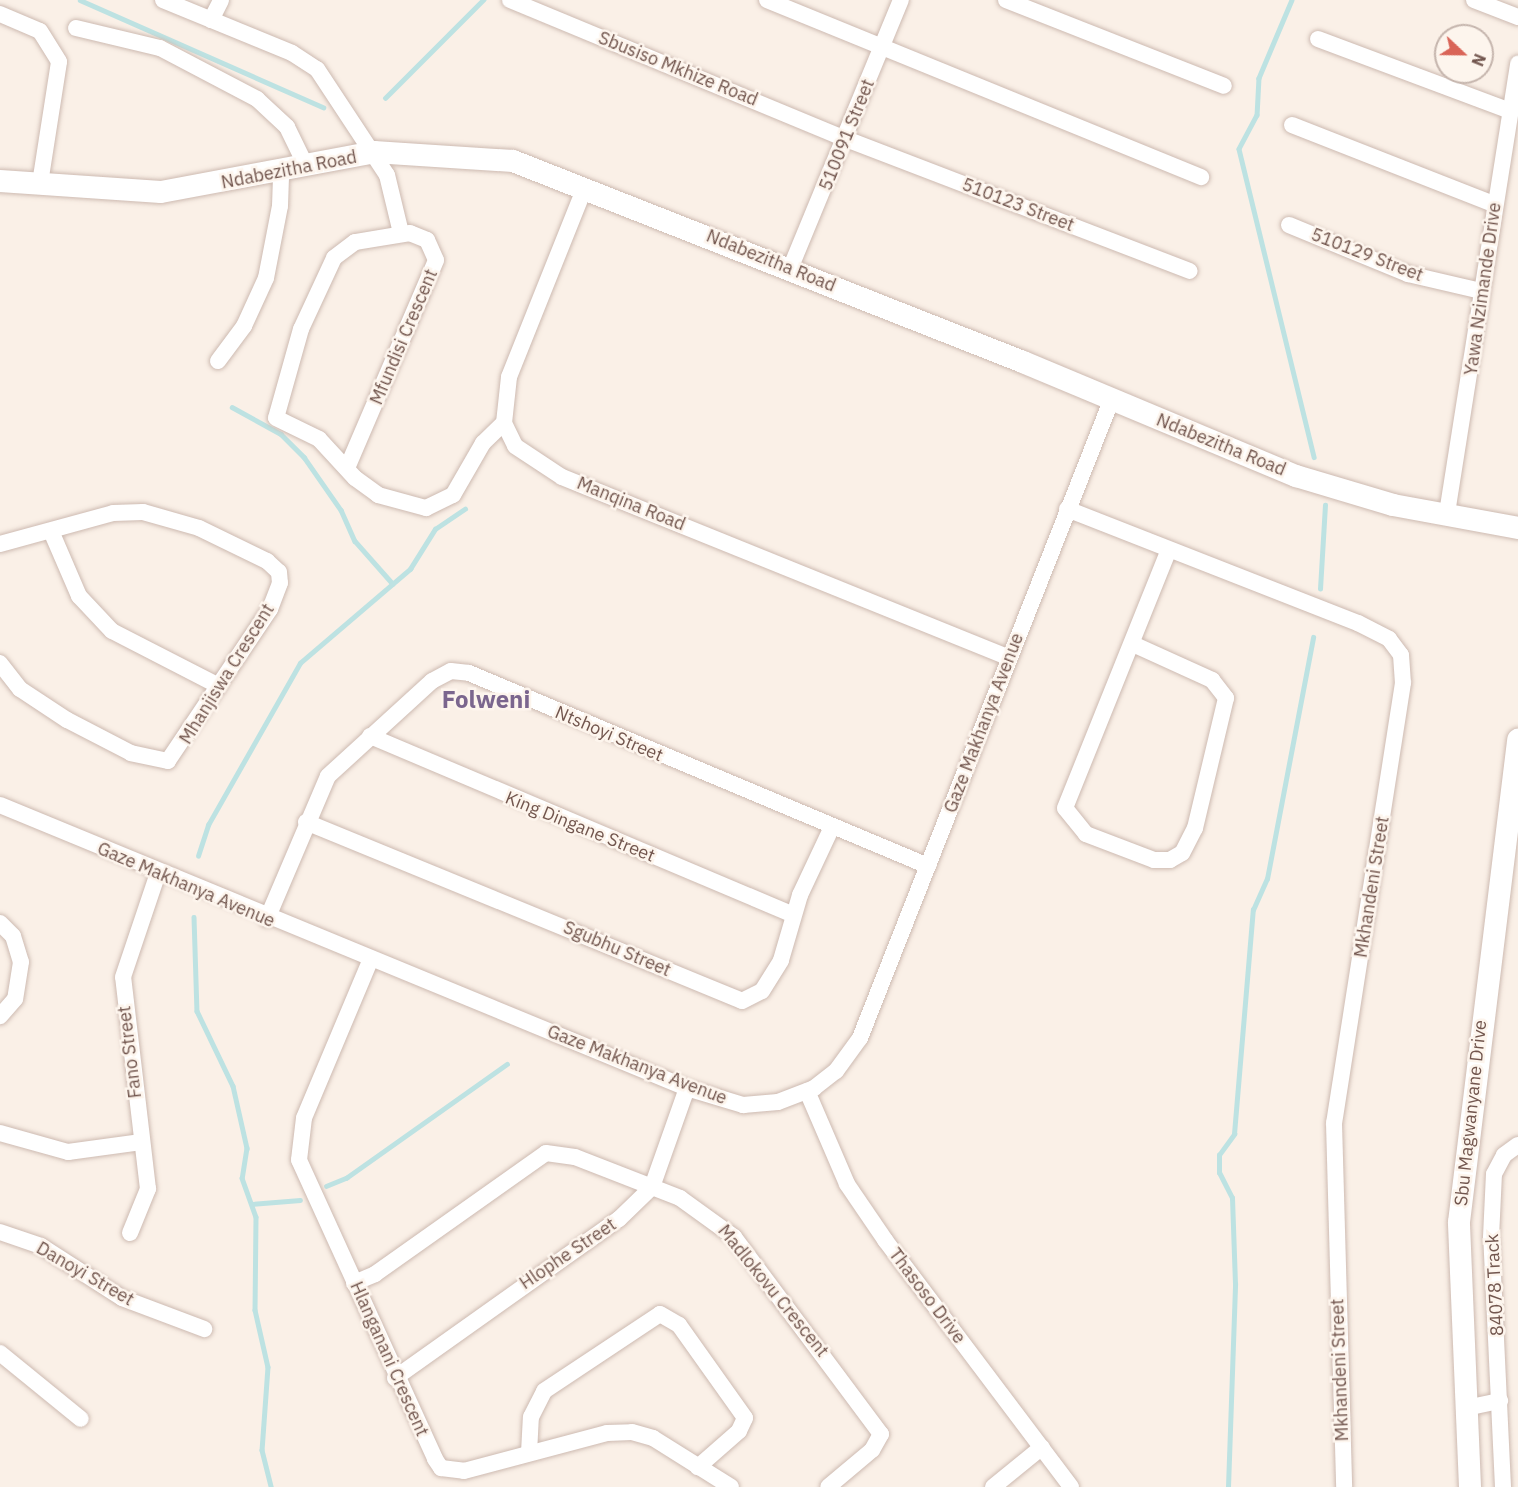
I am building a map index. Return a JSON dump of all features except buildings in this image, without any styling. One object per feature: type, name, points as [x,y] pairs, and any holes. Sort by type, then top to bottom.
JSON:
[{"type":"street","points":[[163,0],[312,64],[329,81],[374,152],[392,186],[401,233],[340,250],[294,346],[275,410],[280,422],[319,439],[378,495],[411,507],[437,507],[453,495],[483,443],[504,423],[509,377],[585,187]]},
{"type":"street","points":[[211,20],[221,0]]},
{"type":"street","name":"Sbusiso Mkhize Road","points":[[510,0],[536,5],[846,139]]},
{"type":"street","points":[[766,0],[1201,177]]},
{"type":"street","name":"510091 Street","points":[[790,269],[846,139],[901,0]]},
{"type":"street","points":[[1006,0],[1224,86]]},
{"type":"street","points":[[1474,0],[1518,17]]},
{"type":"street","points":[[0,14],[40,31],[59,62],[40,183]]},
{"type":"street","points":[[76,27],[160,48],[257,99],[287,127],[306,166]]},
{"type":"street","points":[[1318,39],[1511,111]]},
{"type":"street","name":"Yawa Nzimande Drive","points":[[1447,513],[1494,204],[1518,64]]},
{"type":"street","points":[[1292,125],[1494,204]]},
{"type":"street","name":"510123 Street","points":[[846,139],[1190,271]]},
{"type":"street","name":"Ndabezitha Road","points":[[0,181],[161,192],[374,152],[487,155],[585,187],[1296,476],[1393,505],[1447,513],[1518,528]]},
{"type":"street","points":[[218,361],[244,326],[266,278],[280,206],[281,171]]},
{"type":"street","name":"510129 Street","points":[[1289,225],[1408,274],[1481,291]]},
{"type":"street","name":"Mfundisi Crescent","points":[[347,468],[434,270],[435,252],[427,240],[401,233]]},
{"type":"street","name":"Gaze Makhanya Avenue","points":[[0,805],[267,919],[687,1088],[743,1105],[778,1102],[807,1091],[836,1071],[860,1038],[1111,401]]},
{"type":"street","name":"Manqina Road","points":[[504,423],[515,446],[554,473],[1009,658]]},
{"type":"street","name":"Mkhandeni Street","points":[[1067,509],[1168,552],[1358,623],[1398,646],[1403,666],[1334,1123],[1344,1487]]},
{"type":"street","name":"Mhanjiswa Crescent","points":[[0,544],[113,513],[143,512],[199,528],[275,566],[280,583],[270,609],[175,756],[160,763],[40,704],[0,663]]},
{"type":"street","points":[[51,531],[79,596],[112,631],[219,686]]},
{"type":"street","points":[[1135,645],[1212,680],[1226,698],[1195,828],[1182,853],[1170,860],[1154,860],[1086,834],[1065,808],[1135,645],[1168,552]]},
{"type":"street","name":"Ntshoyi Street","points":[[267,919],[306,822],[328,776],[369,736],[432,681],[461,671],[831,829],[928,866]]},
{"type":"street","name":"King Dingane Street","points":[[369,736],[793,915]]},
{"type":"street","name":"Sbu Magwanyane Drive","points":[[1470,1487],[1459,1278],[1463,1171],[1518,740]]},
{"type":"street","name":"Sgubhu Street","points":[[306,822],[734,1000],[747,1001],[762,991],[781,960],[793,915],[831,829]]},
{"type":"street","name":"Fano Street","points":[[130,1233],[147,1199],[123,977],[158,873]]},
{"type":"street","points":[[0,923],[13,936],[21,962],[15,999],[0,1016]]},
{"type":"street","name":"Hlanganani Crescent","points":[[370,960],[304,1118],[298,1147],[395,1378],[441,1467],[464,1471],[528,1453],[632,1432],[653,1438],[731,1487]]},
{"type":"street","name":"Hlophe Street","points":[[395,1378],[607,1229],[652,1187],[687,1088]]},
{"type":"street","name":"Thasoso Drive","points":[[807,1091],[847,1184],[1071,1487]]},
{"type":"street","points":[[0,1133],[68,1152],[141,1142]]},
{"type":"street","name":"84078 Track","points":[[1503,1487],[1491,1237],[1494,1174],[1518,1145]]},
{"type":"street","name":"Madlokovu Crescent","points":[[354,1283],[375,1274],[546,1153],[562,1153],[652,1187],[701,1210],[734,1238],[877,1426],[877,1445],[828,1487]]},
{"type":"street","name":"Danoyi Street","points":[[0,1232],[40,1246],[122,1298],[204,1329]]},
{"type":"street","points":[[528,1453],[531,1417],[544,1390],[660,1314],[679,1325],[745,1418],[739,1431],[698,1467]]},
{"type":"street","points":[[0,1353],[81,1419]]},
{"type":"street","points":[[1466,1408],[1500,1401]]},
{"type":"street","points":[[993,1487],[1042,1447]]},
{"type":"waterway","points":[[80,0],[323,107]]},
{"type":"waterway","points":[[385,98],[483,0]]},
{"type":"waterway","points":[[1292,0],[1259,78],[1257,115],[1239,149],[1314,457]]},
{"type":"waterway","points":[[232,407],[281,434],[304,457],[341,510],[355,541],[393,584]]},
{"type":"waterway","points":[[1320,589],[1325,505]]},
{"type":"waterway","points":[[198,856],[208,825],[300,663],[410,569],[435,529],[465,509]]},
{"type":"waterway","points":[[1228,1487],[1235,1284],[1232,1198],[1219,1173],[1219,1155],[1234,1134],[1253,910],[1267,879],[1313,637]]},
{"type":"waterway","points":[[194,917],[197,1011],[233,1086],[247,1148],[242,1178],[256,1217],[255,1310],[268,1367],[262,1450],[271,1487]]},
{"type":"waterway","points":[[326,1186],[346,1178],[507,1064]]},
{"type":"waterway","points":[[252,1204],[300,1200]]},
{"type":"district","name":"Folweni","points":[[486,700]]}]
